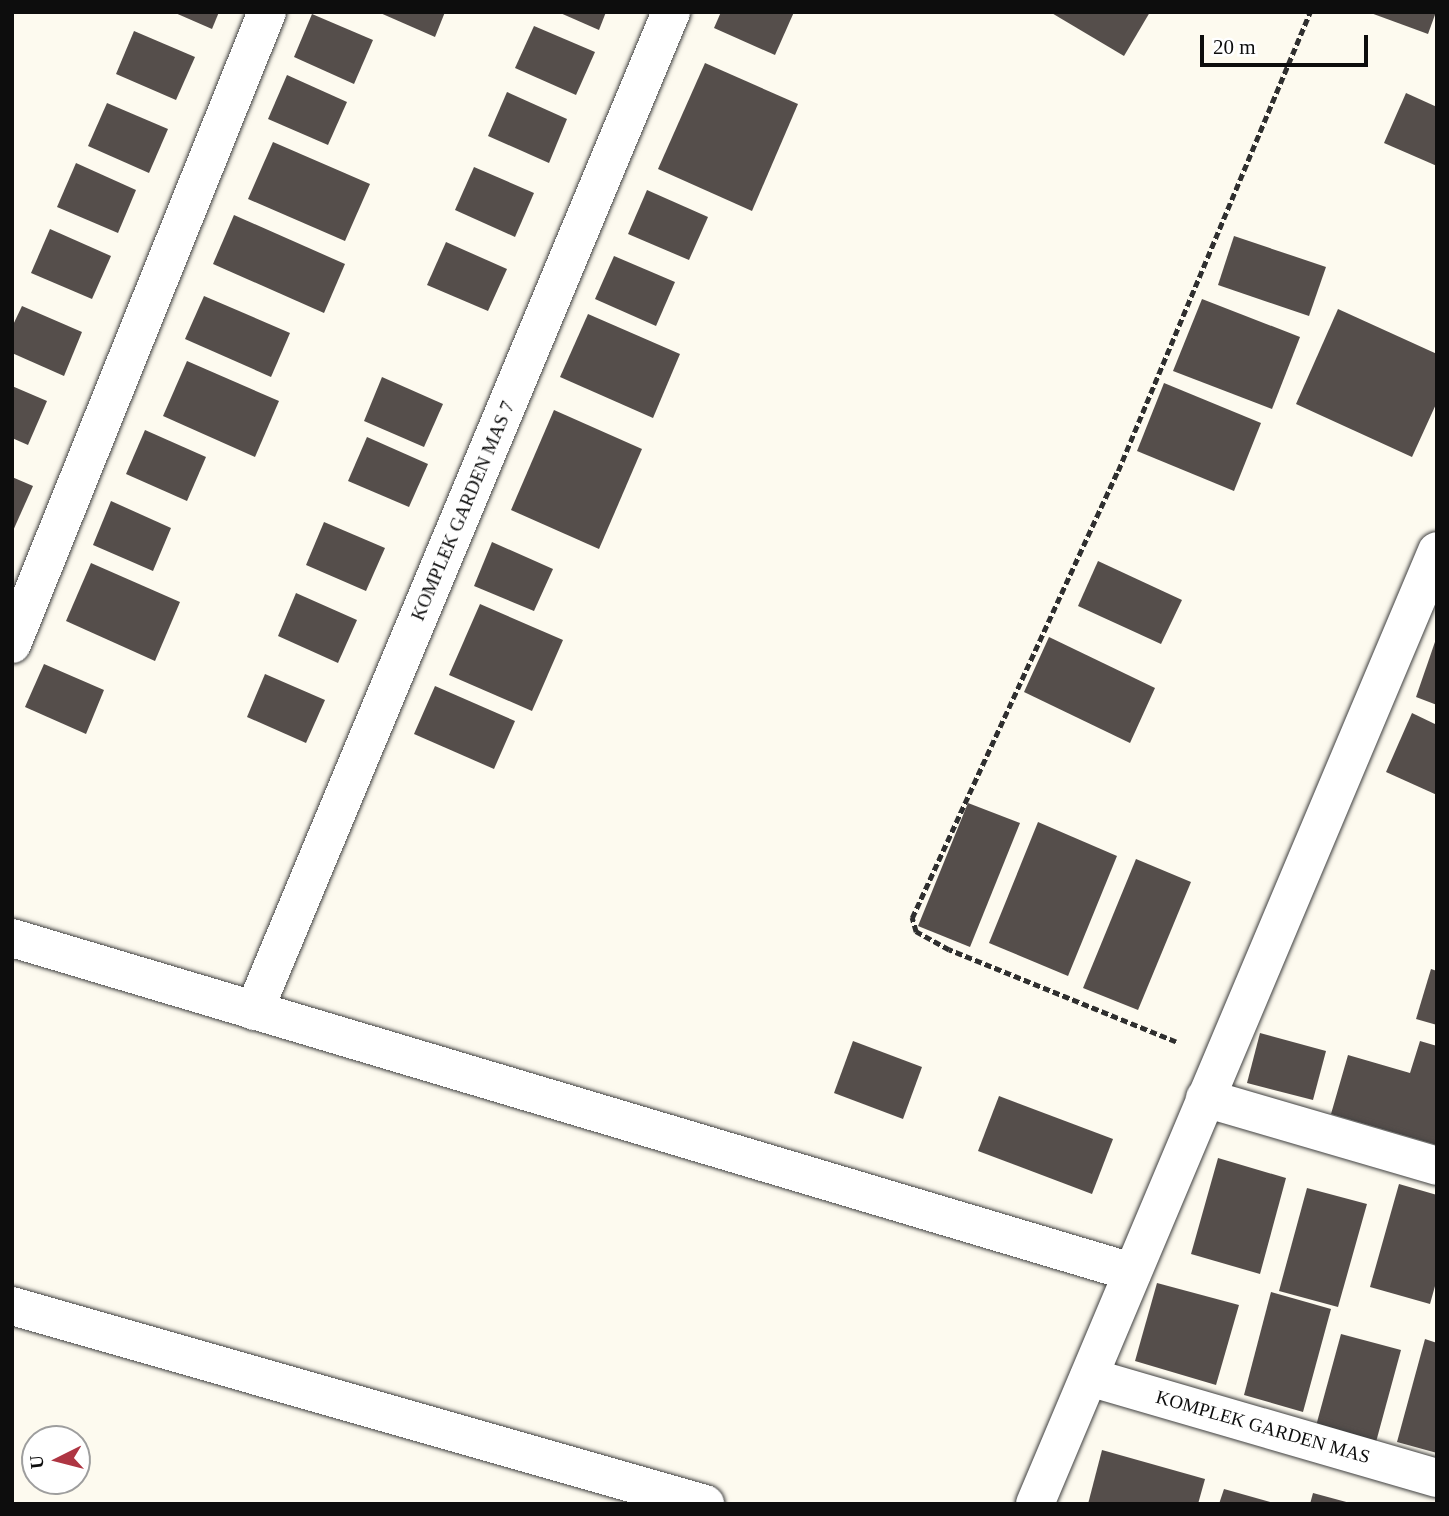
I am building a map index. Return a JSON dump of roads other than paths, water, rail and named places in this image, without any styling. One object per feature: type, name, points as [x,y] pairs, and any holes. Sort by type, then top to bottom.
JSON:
[{"type":"street","points":[[12,645],[267,12]]},
{"type":"street","name":"KOMPLEK GARDEN MAS 7","points":[[254,1011],[671,12]]},
{"type":"street","points":[[1035,1504],[1437,551]]},
{"type":"street","points":[[12,939],[1132,1272]]},
{"type":"street","points":[[1205,1098],[1437,1166]]},
{"type":"street","points":[[12,1306],[705,1504]]},
{"type":"street","name":"KOMPLEK GARDEN MAS","points":[[1089,1377],[1437,1478]]}]
